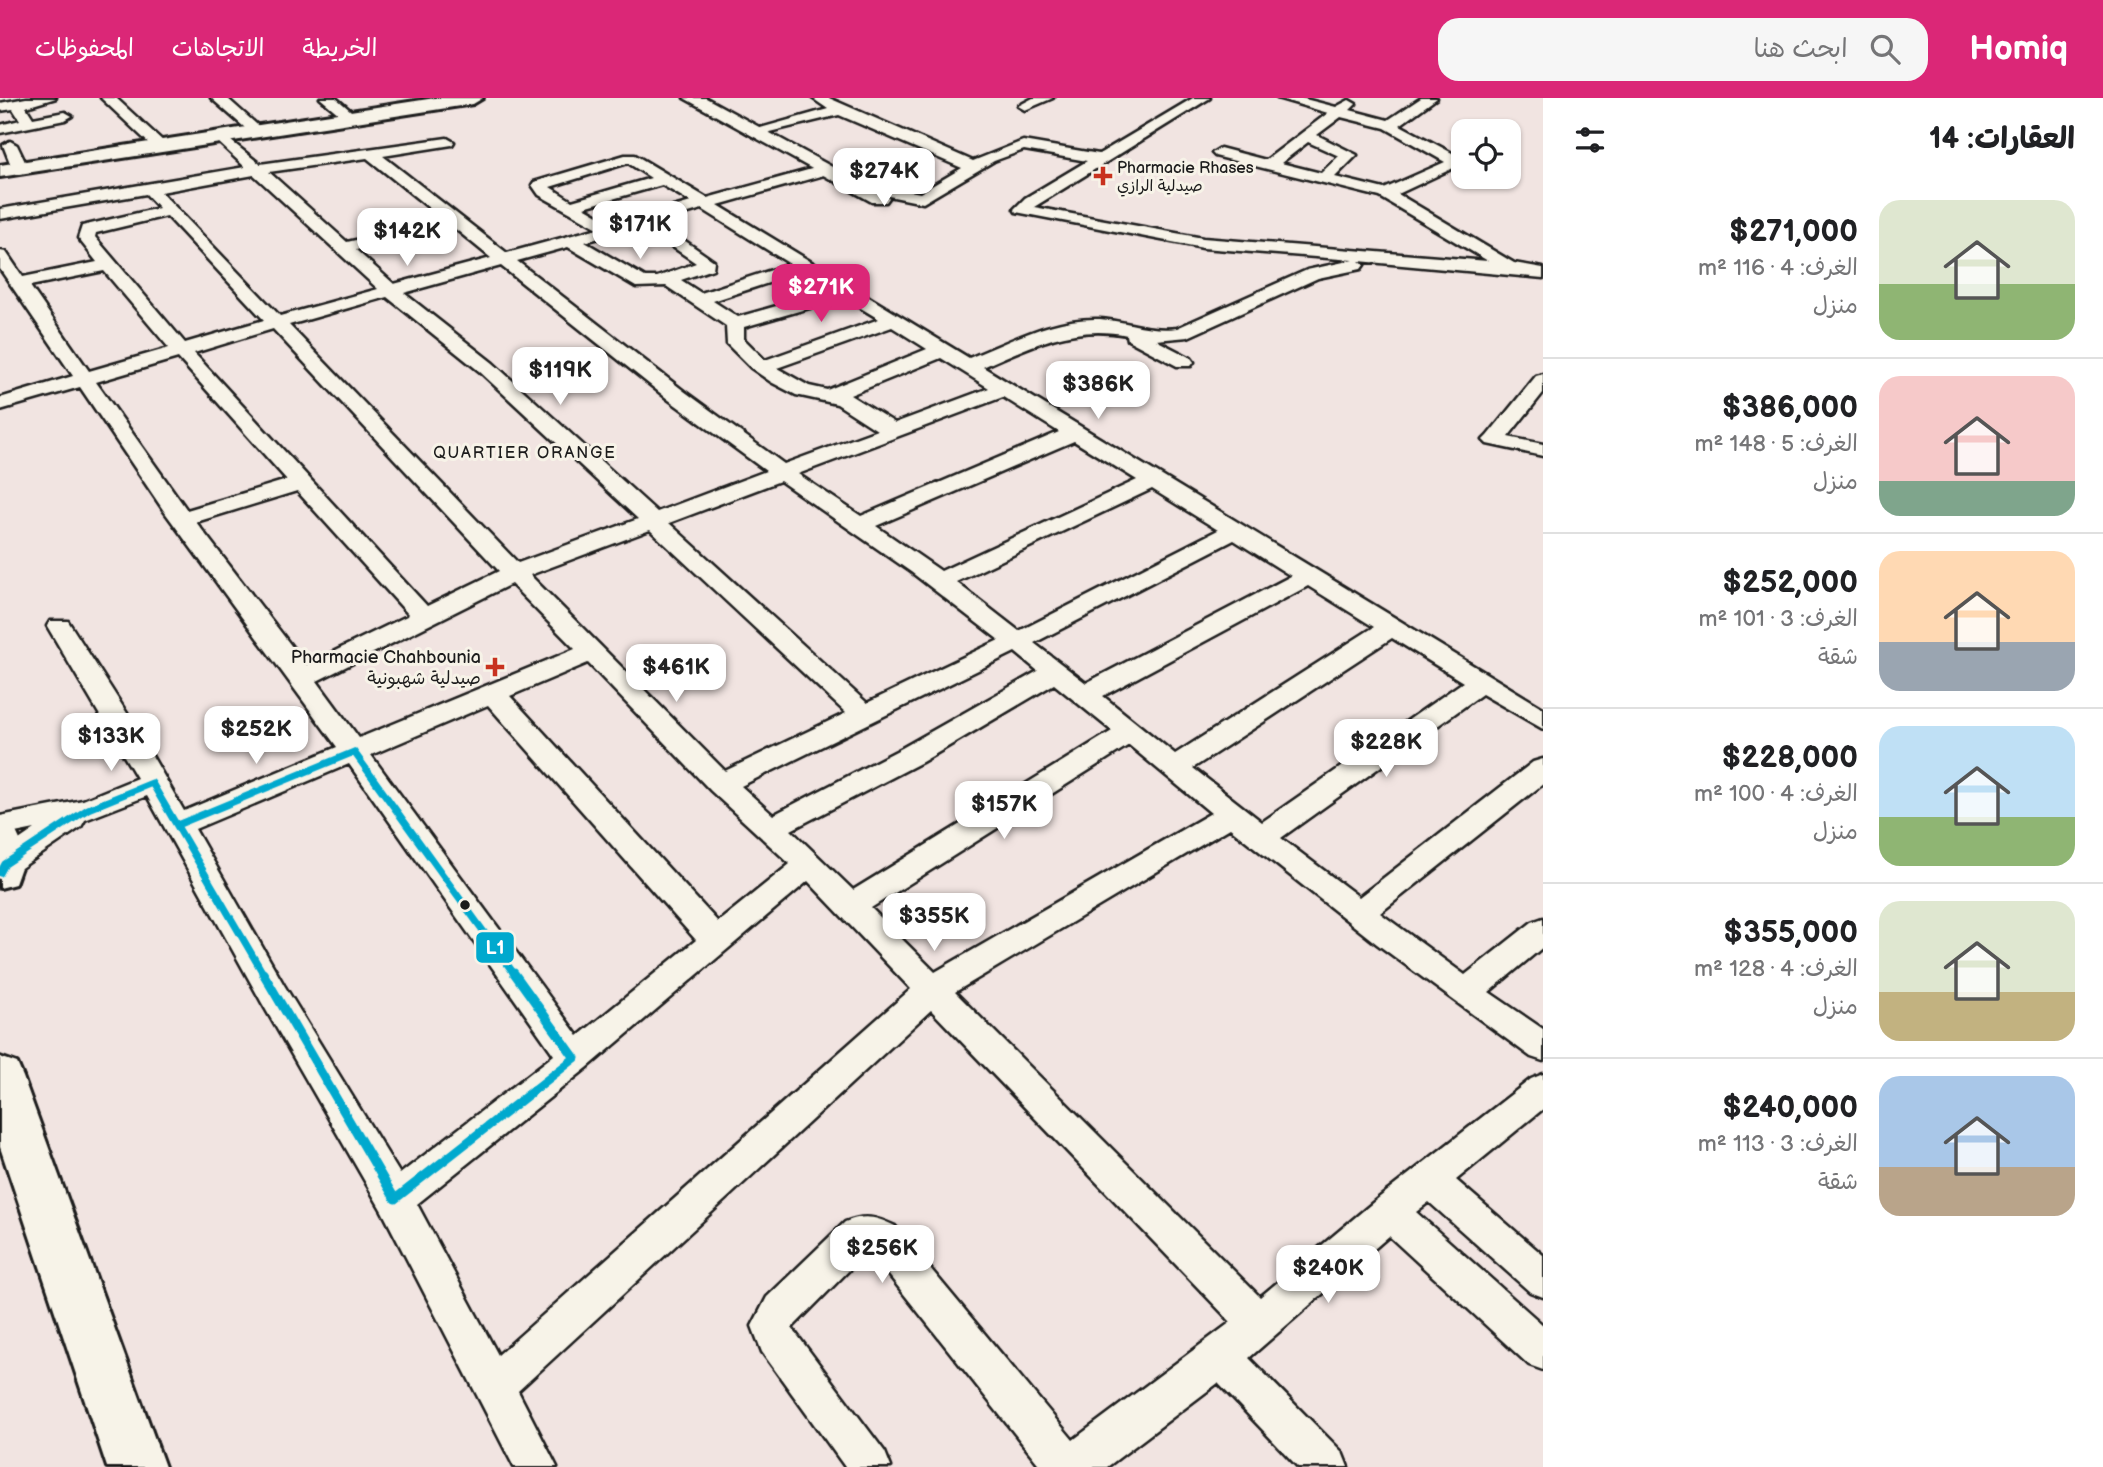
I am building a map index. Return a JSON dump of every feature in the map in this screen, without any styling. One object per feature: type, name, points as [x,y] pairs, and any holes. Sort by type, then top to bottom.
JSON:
[{"type":"main road","points":[[10,169],[473,98]]},
{"type":"main road","points":[[0,1077],[136,1467]]},
{"type":"street","points":[[0,107],[50,98]]},
{"type":"street","points":[[108,98],[160,146]]},
{"type":"street","points":[[218,98],[257,131]]},
{"type":"street","points":[[327,98],[351,117]]},
{"type":"street","points":[[693,98],[878,198]]},
{"type":"street","points":[[819,98],[840,110],[974,167]]},
{"type":"street","points":[[1026,106],[1046,98]]},
{"type":"street","points":[[1203,98],[1022,209],[1086,224],[1203,243],[1511,268],[1543,273]]},
{"type":"street","points":[[1285,98],[1390,125],[1455,163],[1386,194]]},
{"type":"street","points":[[1269,165],[1357,98]]},
{"type":"street","points":[[1390,125],[1430,98]]},
{"type":"street","points":[[17,104],[29,123]]},
{"type":"street","points":[[753,132],[840,110]]},
{"type":"street","points":[[0,129],[65,116]]},
{"type":"street","points":[[1307,135],[1349,155],[1324,179]]},
{"type":"street","points":[[221,137],[260,169],[392,292],[486,367],[864,715]]},
{"type":"street","points":[[0,214],[260,169],[447,142]]},
{"type":"street","points":[[10,169],[11,145]]},
{"type":"street","points":[[852,184],[923,198],[974,167],[1023,145],[1101,159]]},
{"type":"street","points":[[1220,153],[1386,194],[1511,268]]},
{"type":"street","points":[[371,154],[504,262],[781,472],[861,524],[939,581],[1360,913],[1465,993],[1543,1047]]},
{"type":"street","points":[[614,230],[545,192],[540,185],[630,158],[1543,720]]},
{"type":"street","points":[[0,404],[278,322],[504,262],[825,170]]},
{"type":"street","points":[[571,206],[664,179]]},
{"type":"street","points":[[150,189],[514,573],[721,784],[771,828],[851,906],[1261,1325]]},
{"type":"street","points":[[171,209],[88,230],[86,238],[181,350],[304,482],[423,616]]},
{"type":"street","points":[[572,242],[642,283],[668,279],[704,268],[707,263],[646,221]]},
{"type":"street","points":[[345,248],[455,222]]},
{"type":"street","points":[[0,256],[182,519],[301,678],[575,1058]]},
{"type":"street","points":[[968,366],[1057,331],[1091,324],[1169,335],[1181,333],[1313,274],[1392,258]]},
{"type":"street","points":[[19,284],[107,265]]},
{"type":"street","points":[[700,299],[805,265]]},
{"type":"street","points":[[668,279],[735,324]]},
{"type":"street","points":[[735,324],[847,291]]},
{"type":"street","points":[[1083,309],[1184,362]]},
{"type":"street","points":[[761,367],[894,320]]},
{"type":"street","points":[[735,324],[734,340],[761,367],[803,391],[830,396],[857,407],[894,431]]},
{"type":"street","points":[[830,396],[943,350]]},
{"type":"street","points":[[1543,380],[1494,440],[1543,450]]},
{"type":"street","points":[[301,678],[514,573],[1005,388]]},
{"type":"street","points":[[861,524],[1076,432]]},
{"type":"street","points":[[939,581],[1153,480]]},
{"type":"street","points":[[182,519],[304,482]]},
{"type":"street","points":[[721,784],[1016,642],[1236,531]]},
{"type":"street","points":[[1083,696],[1309,576]]},
{"type":"street","points":[[59,625],[119,721],[152,783],[395,1199],[536,1467]]},
{"type":"street","points":[[1174,767],[1392,627]]},
{"type":"street","points":[[177,825],[592,652]]},
{"type":"street","points":[[771,828],[912,755],[1055,673]]},
{"type":"street","points":[[1263,836],[1481,682]]},
{"type":"street","points":[[493,694],[716,941]]},
{"type":"street","points":[[851,906],[1130,732]]},
{"type":"street","points":[[1360,913],[1543,769]]},
{"type":"street","points":[[1,850],[88,809],[152,783]]},
{"type":"street","points":[[493,1387],[931,990],[1233,813]]},
{"type":"street","points":[[395,1199],[575,1058],[808,864]]},
{"type":"street","points":[[1465,993],[1543,930]]},
{"type":"street","points":[[870,1467],[776,1338],[772,1326],[781,1310],[858,1234],[865,1232],[882,1238],[1070,1467],[1261,1325],[1389,1212],[1543,1089]]},
{"type":"street","points":[[1431,1181],[1543,1279]]},
{"type":"street","points":[[1389,1212],[1543,1352]]},
{"type":"street","points":[[1220,1357],[1326,1467]]},
{"type":"transit line","name":"L1","points":[[354,752],[575,1058]]},
{"type":"transit line","name":"L1","points":[[177,825],[354,752]]},
{"type":"transit line","name":"L1","points":[[152,783],[395,1199],[575,1058]]},
{"type":"transit line","name":"L1","points":[[0,873],[5,864],[88,809],[152,783]]},
{"type":"place","name":"Pharmacie Rhases صيدلية الرازي","points":[[1103,176]]},
{"type":"place","name":"Pharmacie Chahbounia صيدلية شهبونية","points":[[495,667]]},
{"type":"district","name":"QUARTIER ORANGE","points":[[525,452]]}]
